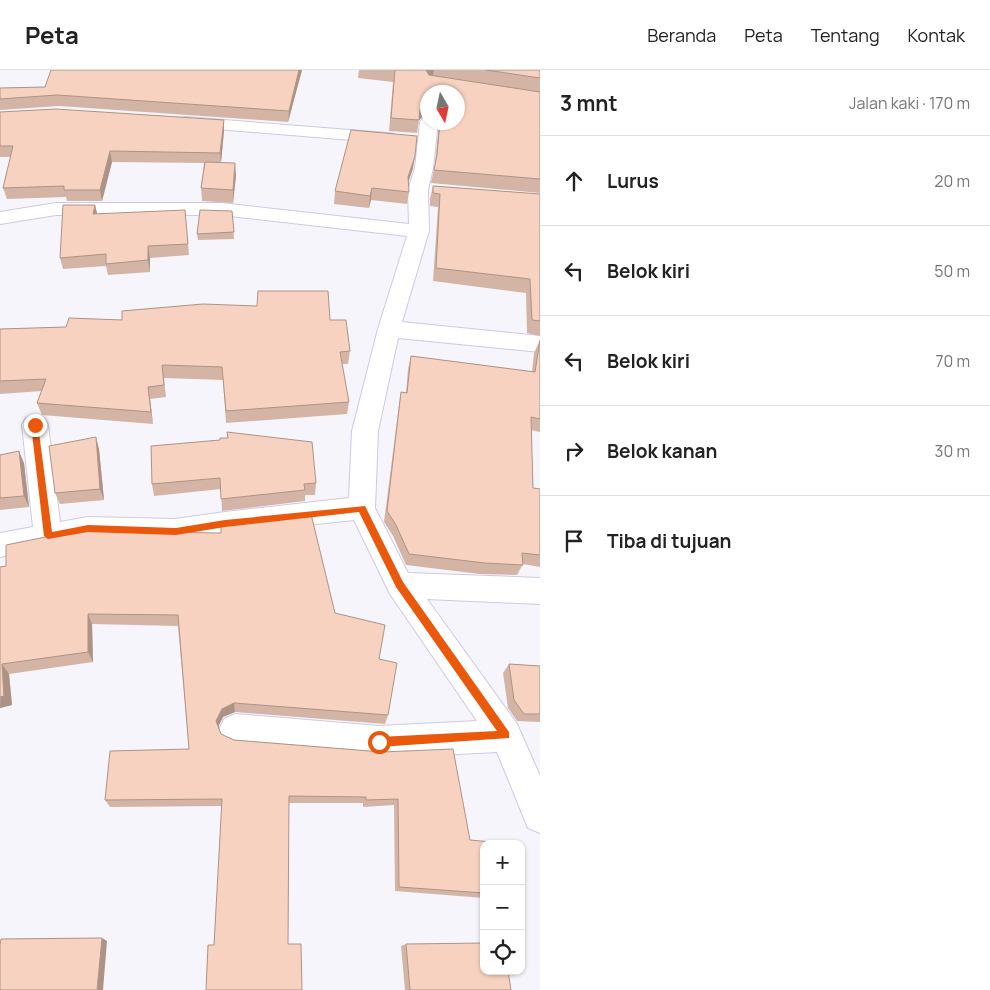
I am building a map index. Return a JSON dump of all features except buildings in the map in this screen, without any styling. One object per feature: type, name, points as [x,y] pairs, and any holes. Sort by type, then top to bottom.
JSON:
[{"type":"street","points":[[165,120],[290,129],[428,132],[424,168],[427,190],[419,231],[389,329],[365,432],[362,508],[400,585],[506,735],[540,816]]},
{"type":"street","points":[[0,218],[56,209],[221,210],[419,231]]},
{"type":"street","points":[[389,329],[540,344]]},
{"type":"street","points":[[35,425],[48,536]]},
{"type":"street","points":[[0,545],[88,528],[176,531],[225,523],[362,508]]},
{"type":"street","points":[[400,585],[540,591]]},
{"type":"street","points":[[234,730],[379,742],[506,735]]},
{"type":"route","points":[[35,425],[48,536],[88,528],[176,531],[225,523],[362,508],[400,585],[506,735],[379,742]]}]
